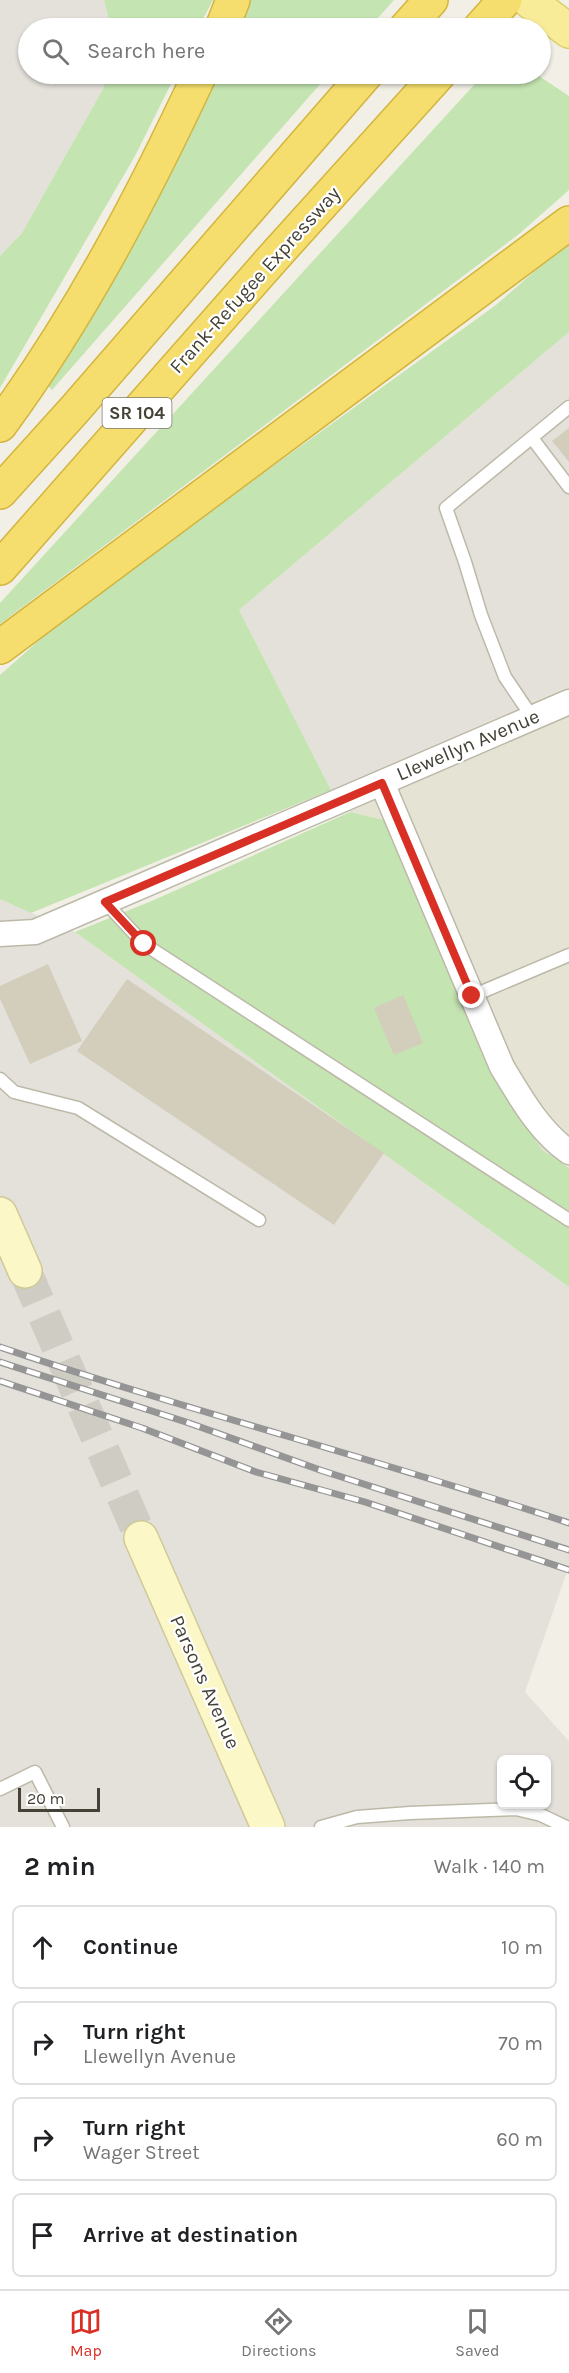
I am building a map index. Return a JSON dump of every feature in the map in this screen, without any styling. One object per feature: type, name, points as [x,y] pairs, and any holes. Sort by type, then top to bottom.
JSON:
[{"type":"highway","points":[[226,18],[233,0]]},
{"type":"highway","points":[[415,18],[431,0]]},
{"type":"highway","points":[[489,18],[506,0]]},
{"type":"highway","points":[[0,425],[86,295],[159,163],[196,84]]},
{"type":"highway","name":"SR 104","points":[[0,492],[357,84]]},
{"type":"highway","name":"Frank-Refugee Expressway","points":[[0,568],[430,84]]},
{"type":"highway","points":[[0,647],[569,224]]},
{"type":"main road","points":[[528,0],[569,31]]},
{"type":"street","name":"Llewellyn Avenue","points":[[0,934],[35,932],[569,702]]},
{"type":"street","points":[[382,783],[502,1067],[524,1103],[552,1140],[569,1152]]},
{"type":"street","points":[[0,1214],[25,1271]]},
{"type":"street","name":"Parsons Avenue","points":[[141,1538],[268,1827]]},
{"type":"lane","points":[[532,717],[504,677],[446,508],[569,407]]},
{"type":"lane","points":[[532,438],[569,487]]},
{"type":"lane","points":[[105,902],[144,944],[569,1220]]},
{"type":"lane","points":[[472,996],[569,955]]},
{"type":"lane","points":[[0,1079],[14,1092],[78,1108],[260,1220]]},
{"type":"lane","points":[[0,1789],[35,1772],[63,1827]]},
{"type":"lane","points":[[321,1827],[357,1817],[516,1809],[541,1815],[566,1827]]},
{"type":"shaded area","points":[[0,0],[104,0],[108,18],[18,18],[18,84],[105,84],[22,233],[0,256]]},
{"type":"shaded area","points":[[569,332],[569,686],[331,790],[239,610]]},
{"type":"shaded area","points":[[569,686],[569,1168],[542,1151],[490,1072],[384,820],[350,812],[331,790]]},
{"type":"shaded area","points":[[0,899],[75,932],[569,1287],[569,1566],[525,1692],[569,1741],[569,1827],[0,1827]]},
{"type":"green space","points":[[104,0],[213,0],[203,18],[108,18]]},
{"type":"green space","points":[[248,0],[394,0],[378,18],[240,18]]},
{"type":"green space","points":[[105,84],[171,84],[135,156],[0,388],[0,256],[22,233]]},
{"type":"green space","points":[[209,84],[320,84],[52,390],[43,381]]},
{"type":"green space","points":[[475,84],[551,84],[569,96],[569,190],[519,234],[0,624],[0,603]]},
{"type":"green space","points":[[569,241],[569,332],[239,610],[331,790],[31,913],[0,899],[0,675],[69,614],[496,305]]},
{"type":"green space","points":[[350,812],[384,820],[490,1072],[542,1150],[569,1168],[569,1287],[75,932],[154,900]]},
{"type":"building","points":[[569,428],[569,462],[552,441]]},
{"type":"building","points":[[48,964],[82,1041],[30,1064],[0,999],[0,986]]},
{"type":"building","points":[[127,979],[384,1153],[334,1225],[77,1051]]},
{"type":"building","points":[[403,995],[423,1043],[394,1055],[374,1008]]},
{"type":"tunnel","points":[[25,1271],[141,1538]]},
{"type":"railway","points":[[0,1347],[142,1393],[569,1523]]},
{"type":"railway","points":[[0,1362],[189,1423],[320,1470],[569,1550]]},
{"type":"railway","points":[[0,1381],[142,1428],[256,1472],[365,1502],[569,1570]]},
{"type":"route","points":[[144,944],[105,902],[382,783],[472,996]]}]
